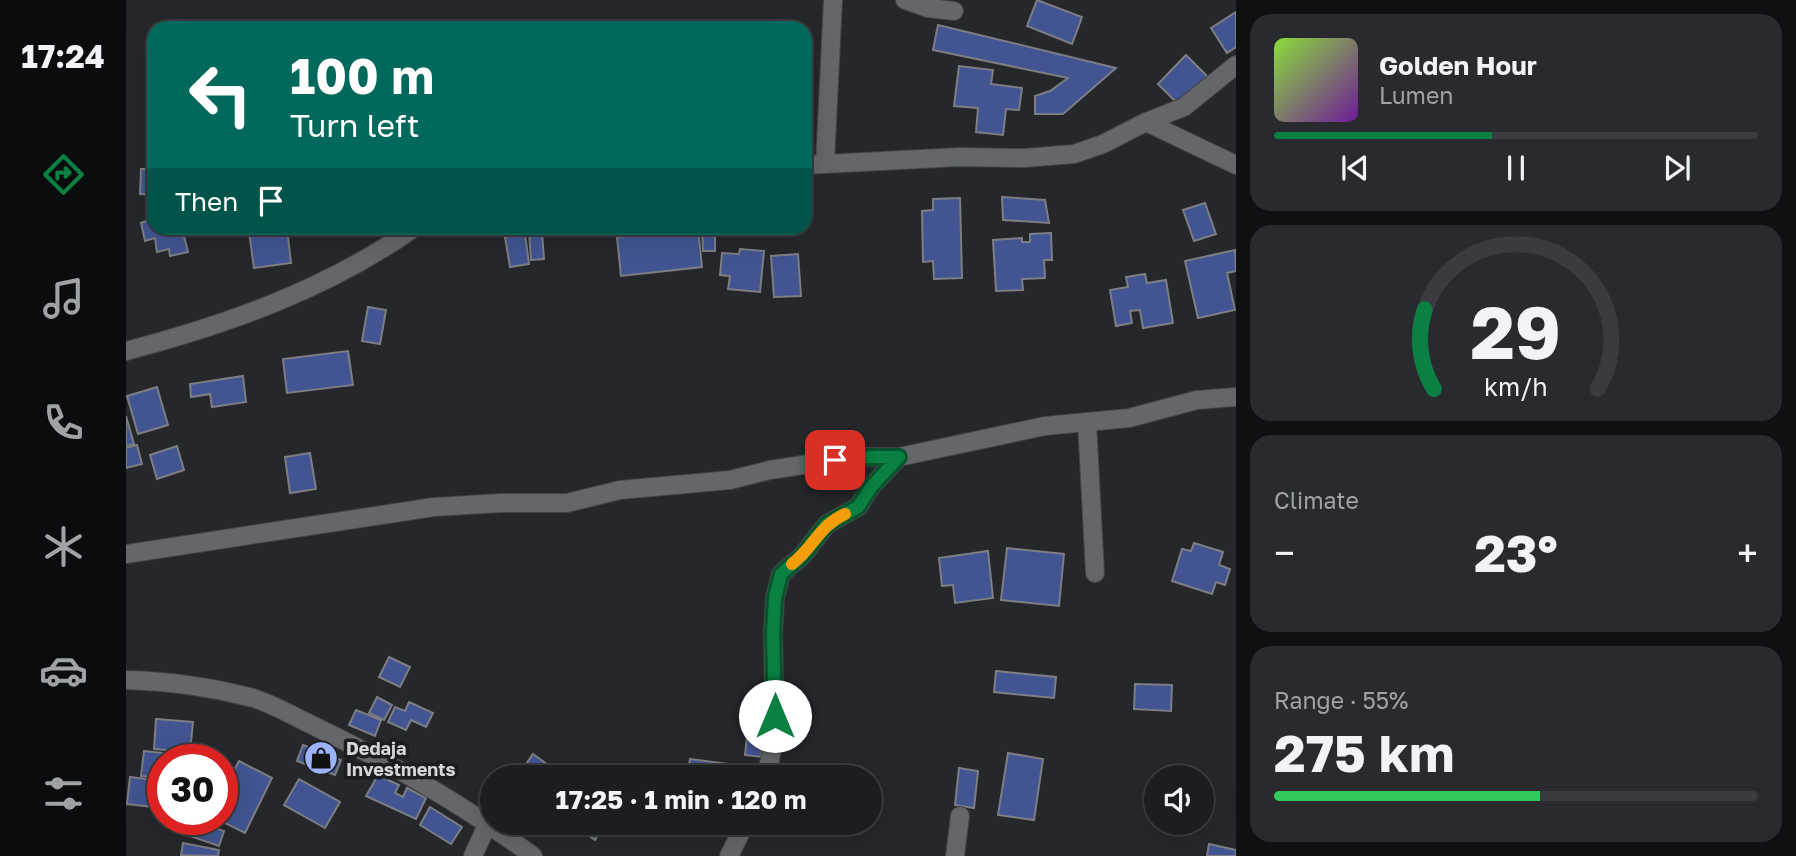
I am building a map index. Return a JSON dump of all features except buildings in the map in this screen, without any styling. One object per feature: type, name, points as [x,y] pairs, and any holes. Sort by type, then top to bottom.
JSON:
[{"type":"street","points":[[825,163],[833,0]]},
{"type":"street","points":[[905,0],[928,8],[954,11]]},
{"type":"street","points":[[812,164],[959,157],[1024,159],[1074,153],[1103,144],[1146,122],[1184,107],[1236,65]]},
{"type":"street","points":[[1146,122],[1236,165]]},
{"type":"street","points":[[126,351],[219,325],[286,300],[331,278],[402,235]]},
{"type":"street","points":[[126,554],[423,509],[501,503],[567,503],[620,490],[730,480],[770,470],[854,457],[899,457],[1045,426],[1129,418],[1197,400],[1236,397]]},
{"type":"street","points":[[1087,422],[1095,573]]},
{"type":"street","points":[[769,765],[775,737],[773,633],[775,598],[781,574],[802,556],[827,524],[858,507],[871,487],[899,457]]},
{"type":"street","points":[[126,680],[173,681],[255,699],[331,734],[480,818]]},
{"type":"street","points":[[955,856],[960,816]]},
{"type":"street","points":[[473,856],[483,835]]},
{"type":"street","points":[[504,835],[533,856]]},
{"type":"street","points":[[729,856],[740,835]]},
{"type":"slow traffic","points":[[792,564],[810,547],[827,524],[845,514]]},
{"type":"place","name":"Dedaja Investments","points":[[321,758]]},
{"type":"route","points":[[775,716],[773,633],[775,598],[781,574],[802,556],[827,524],[858,507],[871,487],[899,457],[854,457],[835,460]]}]
